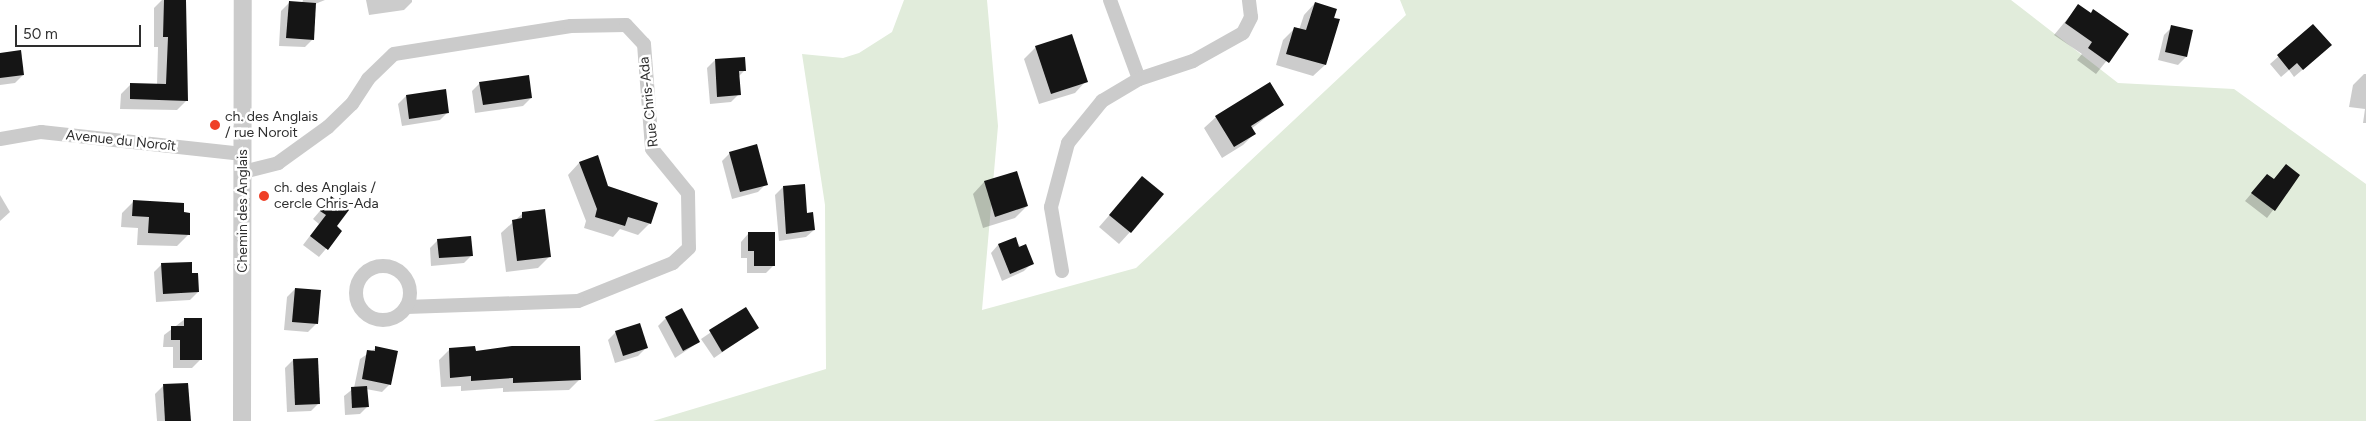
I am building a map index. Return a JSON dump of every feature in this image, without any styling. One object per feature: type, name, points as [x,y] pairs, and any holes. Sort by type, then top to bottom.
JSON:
[{"type":"street","name":"Chemin des Anglais","points":[[242,421],[243,0]]},
{"type":"street","points":[[1110,0],[1139,79]]},
{"type":"street","points":[[1062,271],[1051,207],[1068,143],[1102,101],[1139,79],[1193,61],[1243,33],[1250,17],[1249,0]]},
{"type":"street","name":"Rue Chris-Ada","points":[[243,172],[278,164],[328,127],[352,104],[368,79],[394,54],[571,26],[626,25],[644,44],[652,150],[688,193],[689,248],[673,263],[578,301],[406,307]]},
{"type":"street","name":"Avenue du Noroît","points":[[0,139],[41,132],[243,154]]},
{"type":"green space","points":[[904,0],[987,0],[998,126],[982,310],[1136,268],[1406,15],[1400,0],[2011,0],[2118,83],[2234,89],[2366,184],[2366,421],[653,421],[826,369],[825,205],[802,54],[843,58],[859,53],[892,32]]},
{"type":"building","points":[[164,0],[186,0],[188,101],[130,99],[130,83],[166,84],[168,37],[163,37]]},
{"type":"building","points":[[289,1],[316,3],[314,40],[286,38]]},
{"type":"building","points":[[1315,2],[1337,9],[1334,18],[1340,19],[1326,65],[1286,54],[1294,27],[1306,30]]},
{"type":"building","points":[[2078,4],[2091,13],[2093,9],[2129,34],[2109,63],[2088,48],[2092,42],[2065,23]]},
{"type":"building","points":[[2313,24],[2332,45],[2303,70],[2297,63],[2289,70],[2277,55]]},
{"type":"building","points":[[2171,25],[2193,30],[2187,57],[2165,52]]},
{"type":"building","points":[[1072,34],[1088,82],[1051,94],[1035,46]]},
{"type":"building","points":[[21,50],[24,75],[0,78],[0,53]]},
{"type":"building","points":[[745,57],[746,71],[739,71],[741,95],[717,97],[715,59]]},
{"type":"building","points":[[529,75],[532,98],[483,105],[479,82]]},
{"type":"building","points":[[1270,82],[1284,105],[1251,126],[1256,134],[1234,147],[1215,116]]},
{"type":"building","points":[[446,89],[449,113],[409,119],[406,95]]},
{"type":"building","points":[[757,144],[768,185],[740,192],[729,152]]},
{"type":"building","points":[[598,155],[608,186],[658,203],[651,224],[628,217],[625,226],[595,217],[597,209],[579,162]]},
{"type":"building","points":[[2286,164],[2300,175],[2275,211],[2251,193],[2267,174],[2274,179]]},
{"type":"building","points":[[1017,171],[1028,206],[995,217],[984,181]]},
{"type":"building","points":[[1142,176],[1164,194],[1131,233],[1109,215]]},
{"type":"building","points":[[805,184],[807,213],[813,212],[815,230],[786,234],[783,186]]},
{"type":"building","points":[[331,196],[349,210],[337,226],[342,231],[328,250],[310,236],[326,215],[320,211]]},
{"type":"building","points":[[133,200],[184,203],[184,212],[190,213],[190,235],[148,233],[149,217],[132,216]]},
{"type":"building","points":[[545,209],[551,257],[517,261],[512,220],[522,218],[522,212]]},
{"type":"building","points":[[748,232],[775,232],[775,266],[754,266],[754,251],[748,251]]},
{"type":"building","points":[[471,236],[473,256],[439,258],[437,239]]},
{"type":"building","points":[[1016,237],[1019,247],[1026,244],[1034,264],[1010,274],[998,244]]},
{"type":"building","points":[[192,262],[192,273],[198,273],[199,292],[163,294],[161,263]]},
{"type":"building","points":[[295,288],[321,290],[318,324],[292,322]]},
{"type":"building","points":[[746,307],[759,328],[722,352],[709,330]]},
{"type":"building","points":[[682,308],[700,342],[683,351],[665,317]]},
{"type":"building","points":[[184,318],[202,318],[202,360],[180,360],[180,340],[171,340],[171,326],[184,326]]},
{"type":"building","points":[[640,323],[648,348],[623,356],[615,331]]},
{"type":"building","points":[[375,346],[398,351],[391,385],[362,379],[367,350],[375,351]]},
{"type":"building","points":[[475,346],[476,351],[512,346],[580,346],[581,380],[513,383],[513,378],[471,381],[471,376],[450,378],[449,348]]},
{"type":"building","points":[[318,358],[320,404],[295,405],[293,359]]},
{"type":"building","points":[[188,383],[191,421],[165,421],[163,384]]},
{"type":"building","points":[[367,386],[369,407],[352,408],[351,387]]},
{"type":"place","name":"ch. des Anglais / rue Noroit","points":[[215,125]]},
{"type":"place","name":"ch. des Anglais / cercle Chris-Ada","points":[[264,196]]}]
